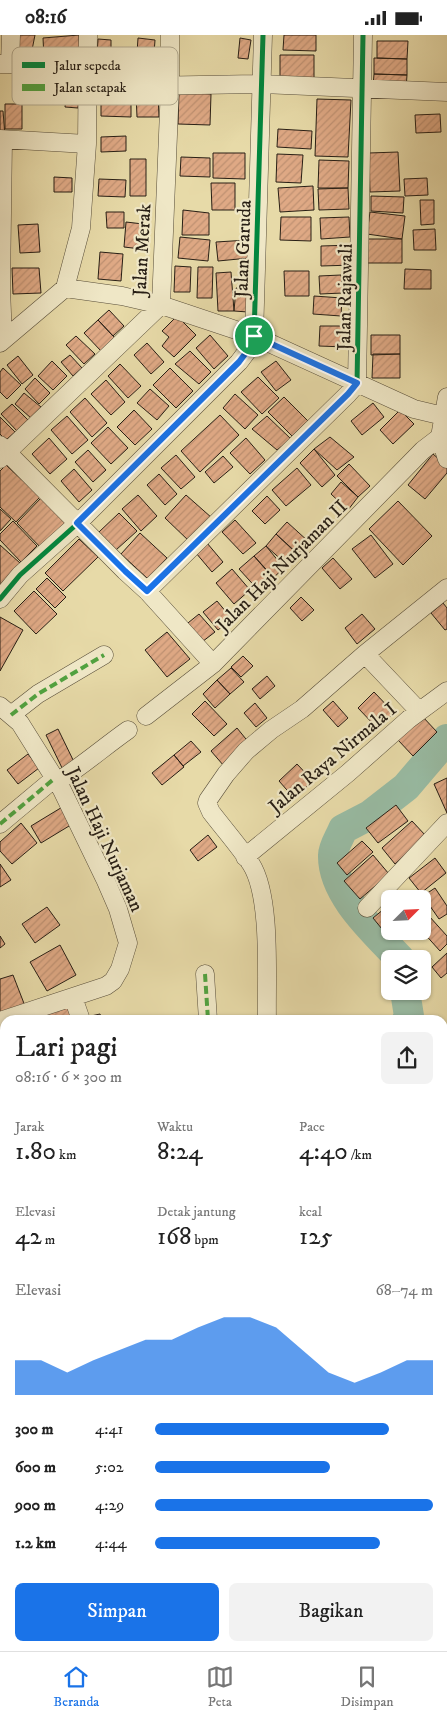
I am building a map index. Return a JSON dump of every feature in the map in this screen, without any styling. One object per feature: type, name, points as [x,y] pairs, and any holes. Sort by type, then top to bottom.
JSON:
[{"type":"street","points":[[5,64],[11,35]]},
{"type":"street","name":"Jalan Garuda","points":[[0,599],[20,575],[77,523],[239,362],[248,350],[254,336],[263,35]]},
{"type":"street","name":"Jalan Rajawali","points":[[357,383],[363,35]]},
{"type":"street","points":[[178,86],[262,84],[447,92]]},
{"type":"street","points":[[1,342],[65,288],[80,228],[87,144],[88,105]]},
{"type":"street","name":"Jalan Merak","points":[[3,452],[161,305],[169,105]]},
{"type":"street","points":[[1,342],[2,140],[87,144]]},
{"type":"street","points":[[65,288],[122,296],[161,305],[254,336],[414,409],[426,413],[446,407],[440,437],[447,459]]},
{"type":"street","points":[[147,591],[357,383]]},
{"type":"street","name":"Jalan Haji Nurjaman II","points":[[146,716],[213,664],[423,450],[440,437]]},
{"type":"street","points":[[3,452],[147,591],[213,664]]},
{"type":"street","points":[[267,1015],[266,931],[261,887],[252,865],[211,811],[207,803],[208,800],[226,774],[246,751],[271,729],[302,709],[365,654],[447,587]]},
{"type":"street","points":[[365,654],[419,711]]},
{"type":"street","points":[[6,711],[104,655]]},
{"type":"street","name":"Jalan Raya Nirmala I","points":[[245,857],[348,773],[419,711],[447,691]]},
{"type":"street","name":"Jalan Haji Nurjaman","points":[[6,711],[20,723],[56,780],[112,894],[128,943],[120,969],[113,981],[106,986],[19,1015]]},
{"type":"street","points":[[0,824],[56,780],[73,772],[128,730]]},
{"type":"street","points":[[367,908],[447,823]]},
{"type":"street","points":[[205,974],[208,1015]]},
{"type":"street","points":[[73,997],[79,1015]]},
{"type":"building","points":[[16,35],[35,35],[33,47],[14,46]]},
{"type":"building","points":[[79,35],[80,47],[43,47],[43,38]]},
{"type":"building","points":[[284,35],[316,35],[316,51],[283,50]]},
{"type":"building","points":[[138,38],[155,40],[154,47],[137,47]]},
{"type":"building","points":[[240,38],[251,40],[248,59],[238,58]]},
{"type":"building","points":[[98,39],[111,40],[111,47],[98,47]]},
{"type":"building","points":[[377,41],[408,41],[407,59],[377,58]]},
{"type":"building","points":[[280,55],[314,55],[314,83],[280,83]]},
{"type":"building","points":[[374,58],[407,59],[407,75],[374,74]]},
{"type":"building","points":[[374,74],[407,75],[406,89],[373,87]]},
{"type":"building","points":[[179,92],[211,94],[210,125],[178,124]]},
{"type":"building","points":[[317,99],[351,100],[348,157],[315,156]]},
{"type":"building","points":[[5,104],[22,105],[22,129],[5,129]]},
{"type":"building","points":[[65,105],[78,105],[78,108],[65,107]]},
{"type":"building","points":[[101,105],[131,105],[131,117],[101,116]]},
{"type":"building","points":[[136,105],[158,105],[159,117],[137,117]]},
{"type":"building","points":[[0,111],[3,111],[5,136],[0,137]]},
{"type":"building","points":[[440,114],[441,132],[416,133],[415,115]]},
{"type":"building","points":[[278,129],[312,131],[311,149],[277,147]]},
{"type":"building","points":[[126,136],[126,151],[101,152],[101,137]]},
{"type":"building","points":[[398,152],[400,191],[370,192],[369,153]]},
{"type":"building","points":[[213,153],[245,153],[245,179],[213,178]]},
{"type":"building","points":[[277,154],[303,155],[301,183],[276,182]]},
{"type":"building","points":[[181,157],[210,158],[210,177],[180,176]]},
{"type":"building","points":[[130,159],[146,159],[146,196],[130,196]]},
{"type":"building","points":[[319,160],[349,161],[348,188],[318,188]]},
{"type":"building","points":[[54,177],[72,178],[72,192],[54,192]]},
{"type":"building","points":[[427,178],[428,195],[405,196],[404,179]]},
{"type":"building","points":[[99,179],[126,180],[125,197],[98,196]]},
{"type":"building","points":[[211,183],[235,183],[235,210],[212,210]]},
{"type":"building","points":[[313,186],[314,210],[280,212],[278,188]]},
{"type":"building","points":[[348,188],[349,209],[319,210],[318,189]]},
{"type":"building","points":[[371,196],[404,197],[403,213],[371,211]]},
{"type":"building","points":[[420,200],[434,200],[434,224],[421,225]]},
{"type":"building","points":[[183,210],[209,213],[209,235],[182,235]]},
{"type":"building","points":[[106,212],[124,212],[124,228],[107,228]]},
{"type":"building","points":[[370,212],[405,216],[402,239],[367,234]]},
{"type":"building","points":[[281,217],[311,217],[311,241],[280,240]]},
{"type":"building","points":[[349,217],[350,237],[321,239],[320,218]]},
{"type":"building","points":[[126,222],[143,224],[141,249],[124,247]]},
{"type":"building","points":[[38,224],[40,252],[20,253],[18,225]]},
{"type":"building","points":[[435,229],[436,250],[414,250],[413,230]]},
{"type":"building","points":[[180,237],[210,240],[208,261],[178,258]]},
{"type":"building","points":[[366,239],[402,239],[402,263],[366,263]]},
{"type":"building","points":[[248,240],[249,258],[218,261],[216,242]]},
{"type":"building","points":[[354,245],[354,265],[321,266],[321,246]]},
{"type":"building","points":[[100,252],[123,254],[121,281],[98,279]]},
{"type":"building","points":[[175,266],[191,267],[190,292],[174,292]]},
{"type":"building","points":[[198,267],[213,267],[212,298],[197,298]]},
{"type":"building","points":[[12,268],[39,268],[41,293],[13,294]]},
{"type":"building","points":[[405,269],[431,270],[431,289],[404,289]]},
{"type":"building","points":[[284,271],[309,271],[309,296],[285,296]]},
{"type":"building","points":[[231,272],[234,311],[218,311],[216,273]]},
{"type":"building","points":[[341,275],[343,293],[320,294],[319,276]]},
{"type":"building","points":[[236,288],[250,289],[248,312],[234,311]]},
{"type":"building","points":[[314,296],[342,298],[341,316],[313,314]]},
{"type":"building","points":[[109,310],[124,326],[113,336],[98,320]]},
{"type":"building","points":[[177,316],[196,335],[174,357],[162,346],[169,337],[162,331]]},
{"type":"building","points":[[98,320],[115,338],[101,351],[84,333]]},
{"type":"building","points":[[320,326],[346,326],[346,347],[319,346]]},
{"type":"building","points":[[210,335],[228,356],[214,369],[196,348]]},
{"type":"building","points":[[371,335],[400,335],[400,354],[371,355]]},
{"type":"building","points":[[76,336],[95,354],[84,364],[66,345]]},
{"type":"building","points":[[147,343],[164,362],[151,374],[134,355]]},
{"type":"building","points":[[190,351],[211,372],[199,384],[175,364]]},
{"type":"building","points":[[373,354],[400,354],[400,378],[372,378]]},
{"type":"building","points":[[70,355],[82,368],[73,376],[61,362]]},
{"type":"building","points":[[18,356],[33,375],[22,384],[7,365]]},
{"type":"building","points":[[52,361],[67,376],[53,390],[38,376]]},
{"type":"building","points":[[276,361],[291,380],[276,391],[261,372]]},
{"type":"building","points":[[120,364],[141,386],[128,398],[108,376]]},
{"type":"building","points":[[3,368],[21,385],[7,399],[0,392],[0,372]]},
{"type":"building","points":[[170,368],[193,391],[176,408],[153,385]]},
{"type":"building","points":[[258,377],[279,398],[262,414],[241,392]]},
{"type":"building","points":[[35,378],[50,393],[39,404],[25,389]]},
{"type":"building","points":[[106,380],[125,402],[111,415],[91,394]]},
{"type":"building","points":[[150,389],[169,406],[157,420],[137,403]]},
{"type":"building","points":[[24,393],[41,407],[31,418],[15,404]]},
{"type":"building","points":[[235,394],[258,415],[245,429],[223,408]]},
{"type":"building","points":[[284,397],[308,421],[292,436],[268,412]]},
{"type":"building","points":[[85,398],[107,423],[92,437],[70,412]]},
{"type":"building","points":[[373,403],[384,417],[362,435],[351,421]]},
{"type":"building","points":[[12,404],[28,420],[17,431],[1,414]]},
{"type":"building","points":[[134,410],[152,429],[135,445],[117,427]]},
{"type":"building","points":[[400,410],[414,424],[393,444],[380,430]]},
{"type":"building","points":[[220,415],[239,435],[200,472],[181,451]]},
{"type":"building","points":[[67,416],[88,440],[72,454],[51,430]]},
{"type":"building","points":[[267,416],[291,439],[277,450],[252,429]]},
{"type":"building","points":[[0,417],[15,432],[6,440],[0,434]]},
{"type":"building","points":[[108,427],[128,448],[111,464],[91,443]]},
{"type":"building","points":[[330,437],[354,457],[337,470],[314,449]]},
{"type":"building","points":[[49,438],[67,459],[50,474],[32,454]]},
{"type":"building","points":[[246,438],[265,460],[250,474],[230,453]]},
{"type":"building","points":[[314,449],[335,475],[322,487],[300,463]]},
{"type":"building","points":[[88,450],[106,470],[93,482],[75,462]]},
{"type":"building","points":[[433,454],[447,466],[447,473],[425,499],[408,485]]},
{"type":"building","points":[[176,455],[195,477],[181,489],[161,468]]},
{"type":"building","points":[[223,456],[233,467],[214,483],[205,472]]},
{"type":"building","points":[[349,464],[370,486],[358,497],[337,476]]},
{"type":"building","points":[[6,465],[40,497],[16,522],[0,507],[0,471]]},
{"type":"building","points":[[297,468],[311,485],[286,506],[272,490]]},
{"type":"building","points":[[74,469],[92,490],[79,502],[61,481]]},
{"type":"building","points":[[159,474],[177,494],[165,505],[147,485]]},
{"type":"building","points":[[341,482],[358,497],[348,510],[331,494]]},
{"type":"building","points":[[138,495],[157,516],[141,531],[122,509]]},
{"type":"building","points":[[186,495],[212,518],[190,542],[165,518]]},
{"type":"building","points":[[267,496],[280,510],[265,524],[252,511]]},
{"type":"building","points":[[42,497],[68,523],[42,549],[17,523]]},
{"type":"building","points":[[398,501],[432,536],[403,565],[369,529]]},
{"type":"building","points":[[0,509],[11,519],[0,531]]},
{"type":"building","points":[[119,513],[137,531],[116,550],[99,532]]},
{"type":"building","points":[[235,520],[256,543],[243,554],[222,532]]},
{"type":"building","points":[[13,521],[37,546],[21,562],[0,540],[0,534]]},
{"type":"building","points":[[287,522],[309,542],[298,554],[276,534]]},
{"type":"building","points":[[140,533],[167,558],[148,579],[121,554]]},
{"type":"building","points":[[276,534],[295,552],[285,563],[266,546]]},
{"type":"building","points":[[371,535],[393,564],[375,578],[352,549]]},
{"type":"building","points":[[79,539],[98,557],[63,591],[45,573]]},
{"type":"building","points":[[207,543],[223,562],[212,572],[196,553]]},
{"type":"building","points":[[0,545],[20,563],[0,585]]},
{"type":"building","points":[[266,546],[284,568],[273,578],[254,556]]},
{"type":"building","points":[[254,556],[275,579],[260,592],[239,569]]},
{"type":"building","points":[[333,558],[352,579],[340,589],[322,568]]},
{"type":"building","points":[[232,569],[250,590],[234,604],[216,583]]},
{"type":"building","points":[[47,578],[66,597],[55,608],[36,589]]},
{"type":"building","points":[[34,591],[57,614],[36,634],[14,611]]},
{"type":"building","points":[[301,597],[314,610],[302,621],[290,608]]},
{"type":"building","points":[[217,601],[232,619],[218,630],[203,612]]},
{"type":"building","points":[[443,603],[447,608],[447,629],[445,630],[431,613]]},
{"type":"building","points":[[199,614],[215,632],[198,645],[183,627]]},
{"type":"building","points":[[362,614],[375,629],[357,644],[345,628]]},
{"type":"building","points":[[0,617],[23,630],[0,671]]},
{"type":"building","points":[[167,632],[190,659],[167,677],[145,650]]},
{"type":"building","points":[[243,656],[253,666],[241,677],[231,667]]},
{"type":"building","points":[[231,668],[244,682],[230,694],[217,680]]},
{"type":"building","points":[[267,676],[275,686],[260,699],[252,689]]},
{"type":"building","points":[[217,680],[230,694],[215,708],[203,694]]},
{"type":"building","points":[[374,692],[394,713],[378,729],[358,708]]},
{"type":"building","points":[[205,701],[227,724],[214,736],[192,714]]},
{"type":"building","points":[[333,701],[348,718],[338,727],[323,710]]},
{"type":"building","points":[[255,703],[267,718],[256,727],[244,713]]},
{"type":"building","points":[[422,716],[437,732],[413,756],[398,740]]},
{"type":"building","points":[[237,728],[250,744],[224,766],[211,751]]},
{"type":"building","points":[[58,729],[77,768],[65,774],[46,735]]},
{"type":"building","points":[[191,741],[201,752],[183,766],[174,755]]},
{"type":"building","points":[[28,754],[39,768],[18,784],[7,770]]},
{"type":"building","points":[[174,755],[184,767],[162,785],[152,773]]},
{"type":"building","points":[[297,764],[313,781],[294,798],[279,781]]},
{"type":"building","points":[[447,778],[447,813],[434,784]]},
{"type":"building","points":[[396,805],[408,821],[378,843],[366,828]]},
{"type":"building","points":[[64,806],[74,823],[41,843],[31,826]]},
{"type":"building","points":[[412,821],[426,836],[395,864],[382,848]]},
{"type":"building","points":[[21,823],[37,843],[12,864],[0,851],[0,842]]},
{"type":"building","points":[[208,835],[217,847],[198,861],[190,850]]},
{"type":"building","points":[[362,841],[373,852],[347,875],[337,863]]},
{"type":"building","points":[[373,855],[389,874],[360,899],[344,881]]},
{"type":"building","points":[[435,858],[446,873],[425,890],[419,890],[409,878]]},
{"type":"building","points":[[0,864],[11,880],[0,887]]},
{"type":"building","points":[[435,888],[447,906],[447,914],[439,919],[431,908],[431,891]]},
{"type":"building","points":[[47,907],[60,925],[35,943],[22,924]]},
{"type":"building","points":[[381,911],[381,928],[373,918]]},
{"type":"building","points":[[431,918],[447,936],[447,944],[440,951],[430,940]]},
{"type":"building","points":[[0,936],[5,944],[0,948]]},
{"type":"building","points":[[60,945],[76,975],[47,991],[30,962]]},
{"type":"building","points":[[447,953],[447,973],[441,978],[432,967]]},
{"type":"building","points":[[13,975],[25,1006],[0,1014],[0,979]]},
{"type":"building","points":[[73,1006],[76,1015],[47,1015]]},
{"type":"waterway","points":[[392,950],[368,925],[347,898],[335,870],[333,852],[343,829],[370,815],[406,787],[447,739]]},
{"type":"waterway","points":[[406,1000],[409,1015]]},
{"type":"marked path","points":[[11,715],[38,694],[104,655]]},
{"type":"marked path","points":[[0,824],[55,778]]},
{"type":"marked path","points":[[205,974],[208,1015]]},
{"type":"cycle path","points":[[0,599],[20,575],[77,524],[239,362],[248,350],[254,336],[263,35]]},
{"type":"cycle path","points":[[147,591],[357,384],[363,35]]},
{"type":"route","points":[[254,336],[357,383],[147,591],[77,523],[239,362],[248,350],[254,336]]}]
